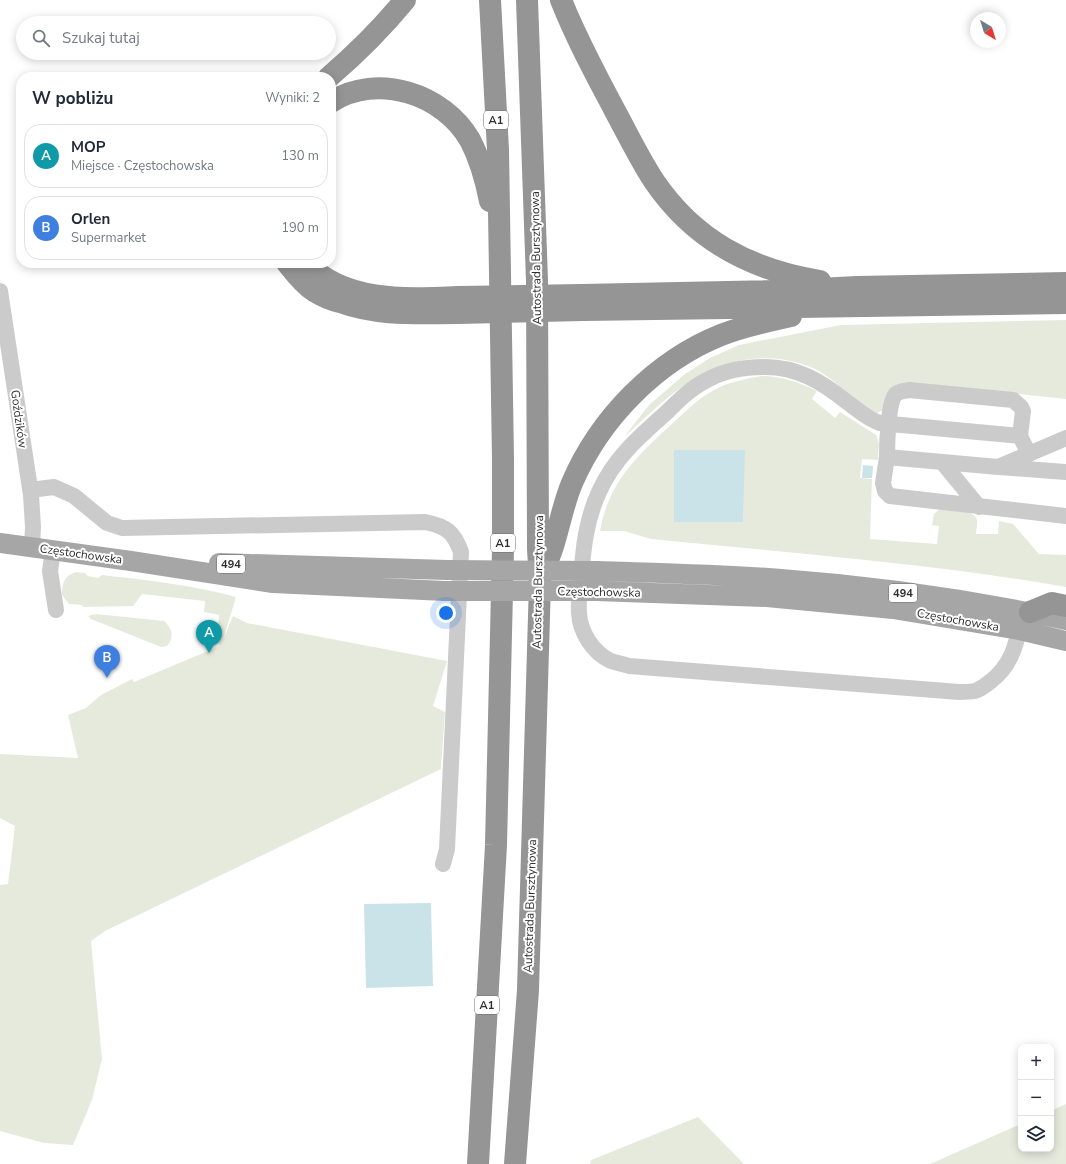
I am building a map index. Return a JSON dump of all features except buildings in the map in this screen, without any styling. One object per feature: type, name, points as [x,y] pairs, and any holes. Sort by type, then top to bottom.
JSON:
[{"type":"highway","points":[[336,72],[387,23],[405,0]]},
{"type":"highway","name":"A1","points":[[478,1164],[496,838],[503,549],[498,150],[490,0]]},
{"type":"highway","name":"Autostrada Bursztynowa","points":[[515,1164],[528,990],[540,582],[538,548],[537,281],[527,0]]},
{"type":"highway","points":[[561,0],[574,30],[636,152],[662,191],[685,218],[732,254],[761,266],[801,278],[857,287]]},
{"type":"highway","points":[[336,100],[365,89],[383,88],[410,93],[443,109],[463,130],[470,140],[478,158],[486,182],[500,240]]},
{"type":"highway","points":[[291,268],[297,276],[315,292],[332,300],[352,307],[388,313],[458,305],[582,302],[857,287],[1066,283]]},
{"type":"highway","points":[[312,268],[330,281],[345,288],[359,292],[458,305]]},
{"type":"highway","points":[[582,302],[833,306],[1066,303]]},
{"type":"highway","points":[[540,582],[554,543],[563,506],[582,461],[611,417],[642,386],[669,364],[721,335],[769,321],[833,306]]},
{"type":"highway","points":[[1024,618],[1052,603],[1066,606]]},
{"type":"main road","name":"494","points":[[0,544],[32,547]]},
{"type":"main road","name":"Częstochowska","points":[[32,547],[274,583],[445,590],[596,591],[767,596],[893,609],[1066,620]]},
{"type":"main road","name":"Częstochowska","points":[[131,561],[447,570],[596,571],[782,579],[872,588],[1024,618],[1066,641]]},
{"type":"street","name":"Goździków","points":[[0,291],[30,490],[33,527],[32,547]]},
{"type":"street","points":[[1020,436],[889,424],[875,421],[818,381],[800,373],[781,368],[766,367],[738,369],[721,373],[693,388],[623,453],[599,491],[586,527],[579,613],[581,627],[587,639],[595,649],[610,660],[628,666],[959,692],[974,691],[984,686],[1002,672],[1009,662],[1024,618]]},
{"type":"street","points":[[1029,454],[1020,436],[1023,411],[1017,402],[1008,399],[909,390],[901,391],[896,394],[893,399],[883,483],[884,491],[890,496],[1066,516]]},
{"type":"street","points":[[998,467],[1066,438]]},
{"type":"street","points":[[887,457],[1066,472]]},
{"type":"street","points":[[942,462],[979,507]]},
{"type":"street","points":[[30,490],[54,487],[74,496],[107,523],[122,528],[425,522],[436,524],[445,528],[452,534],[457,542],[460,552],[447,849],[443,864]]},
{"type":"street","points":[[54,550],[50,571],[56,610]]},
{"type":"shaded area","points":[[1066,320],[1066,399],[933,385],[905,384],[885,409],[877,413],[868,409],[830,378],[813,368],[797,362],[764,358],[731,363],[700,375],[654,409],[624,437],[649,405],[685,374],[710,358],[739,345],[841,325]]},
{"type":"shaded area","points":[[761,376],[783,378],[797,382],[817,391],[812,399],[835,418],[840,412],[876,435],[879,443],[878,460],[862,459],[860,478],[872,479],[870,539],[937,544],[939,526],[932,525],[934,514],[941,508],[961,510],[975,516],[977,520],[976,534],[998,534],[999,521],[1013,524],[1039,554],[1066,555],[1066,587],[963,571],[651,539],[624,531],[600,531],[604,513],[618,483],[637,458],[649,446],[698,400],[709,393],[731,383]],"holes":[[[674,450],[744,450],[743,522]]]},
{"type":"shaded area","points":[[76,572],[85,573],[88,576],[98,578],[102,575],[169,583],[236,597],[223,640],[233,616],[247,623],[447,661],[433,706],[445,712],[441,769],[105,931],[91,941],[102,1059],[92,1100],[73,1145],[44,1143],[0,1131],[0,885],[8,884],[15,826],[0,818],[0,754],[78,758],[68,715],[86,708],[101,695],[132,679],[134,682],[220,646],[217,641],[219,615],[204,612],[205,601],[142,594],[133,606],[83,607],[82,605],[69,604],[62,595],[62,587],[64,580]]},
{"type":"shaded area","points":[[96,614],[164,621],[171,630],[172,636],[167,646],[161,647],[91,619],[88,616]]},
{"type":"shaded area","points":[[1066,1104],[1066,1164],[930,1164],[1018,1125],[1018,1152],[1054,1152],[1054,1110]]},
{"type":"shaded area","points":[[698,1117],[744,1164],[590,1164],[591,1160]]},
{"type":"water","points":[[674,450],[745,450],[743,522],[674,522]]},
{"type":"water","points":[[863,465],[873,466],[872,478],[862,478]]},
{"type":"water","points":[[431,903],[433,986],[366,988],[364,904]]},
{"type":"place","name":"MOP","points":[[209,653]]},
{"type":"place","name":"Orlen","points":[[107,678]]}]
